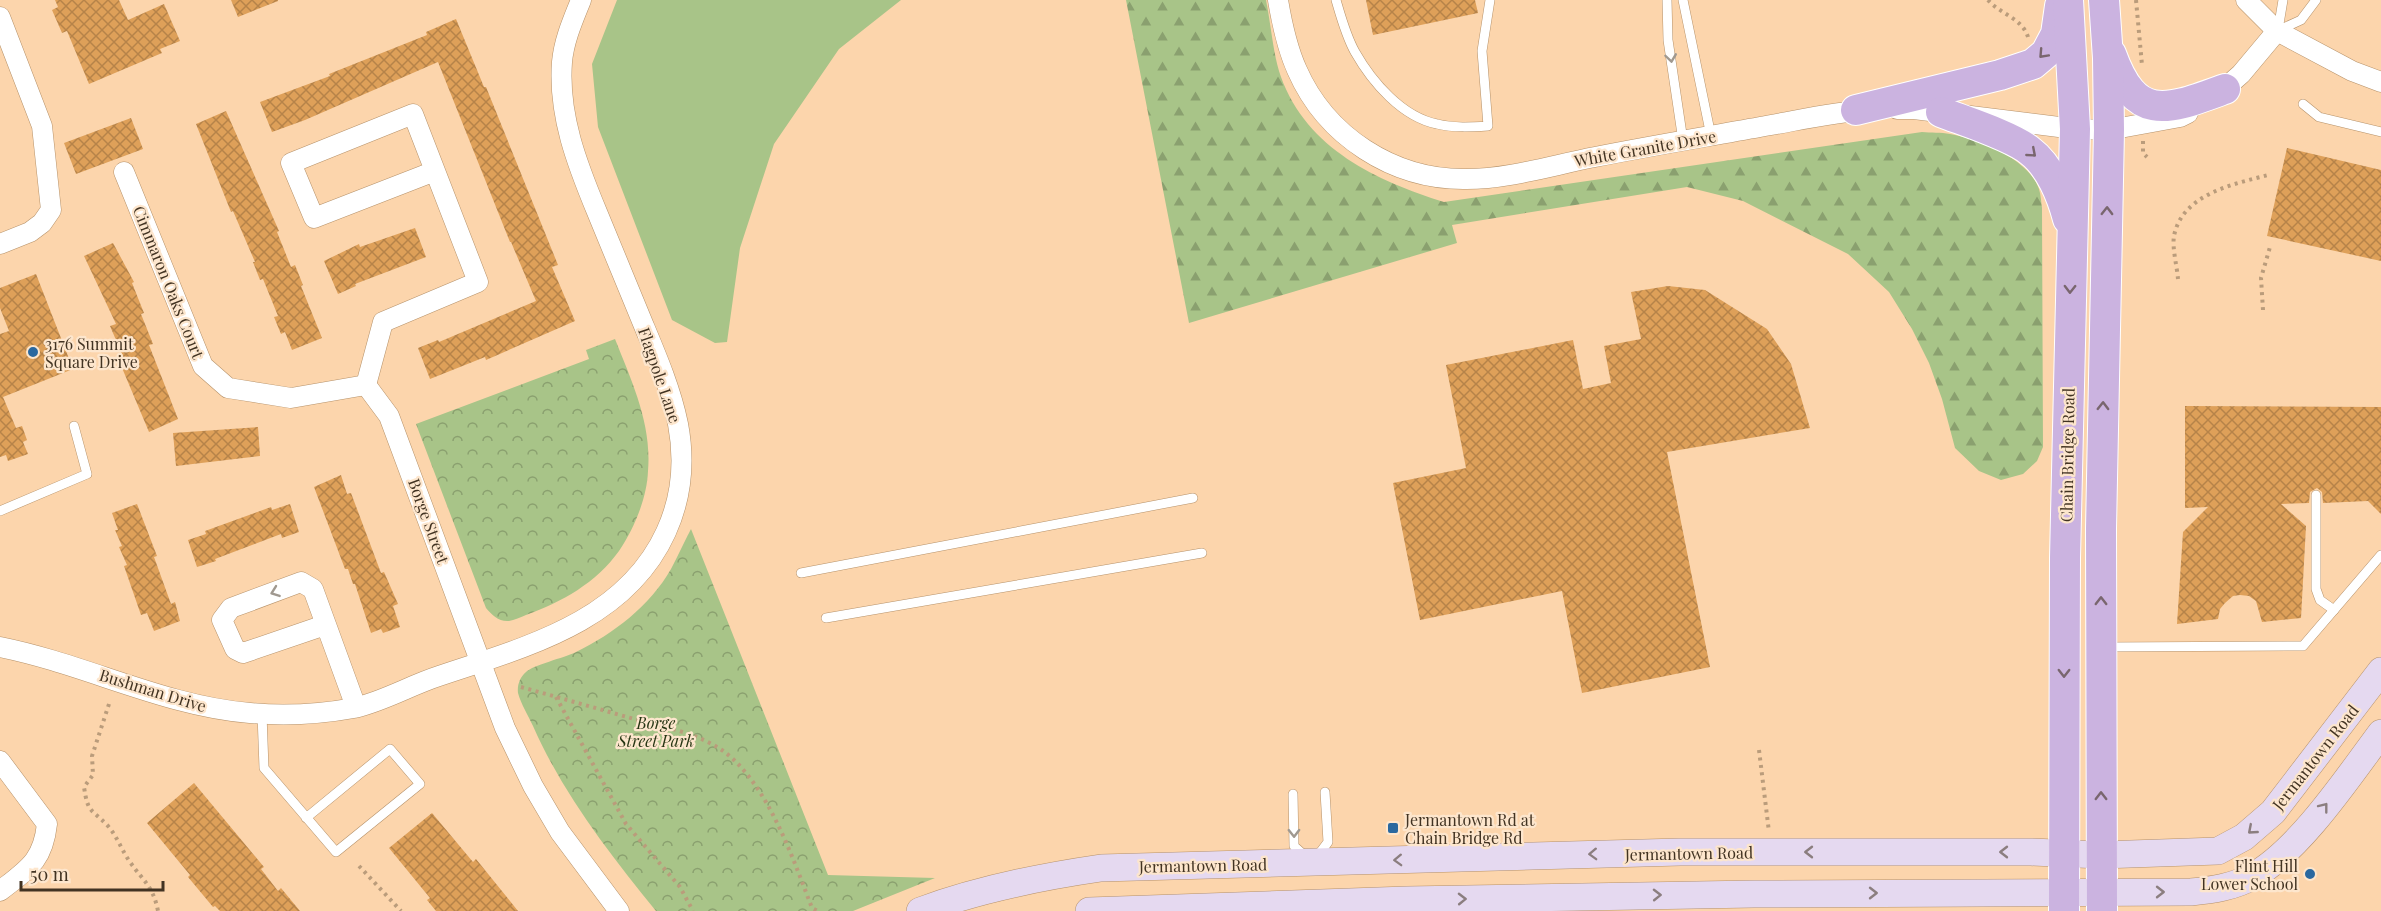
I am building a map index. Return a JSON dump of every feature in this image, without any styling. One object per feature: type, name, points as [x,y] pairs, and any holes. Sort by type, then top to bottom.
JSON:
[{"type":"main road","points":[[1856,110],[2000,75],[2033,64],[2046,53],[2056,34],[2061,0]]},
{"type":"main road","name":"Chain Bridge Road","points":[[2064,901],[2075,129],[2068,0]]},
{"type":"main road","points":[[2102,901],[2101,517],[2109,130],[2104,0]]},
{"type":"main road","points":[[2107,41],[2125,86],[2134,96],[2148,104],[2180,105],[2225,89]]},
{"type":"main road","points":[[1941,112],[2016,142],[2030,150],[2041,162],[2063,200],[2072,230]]},
{"type":"main road","name":"Jermantown Road","points":[[920,911],[980,892],[1040,877],[1101,868],[1680,852],[2101,855],[2218,851],[2244,837],[2273,812],[2381,671]]},
{"type":"main road","points":[[1089,911],[1419,899],[1754,894],[2102,901],[2218,889],[2253,877],[2280,856],[2311,824],[2381,734]]},
{"type":"street","name":"Flagpole Lane","points":[[481,662],[554,635],[601,609],[622,593],[643,572],[659,547],[672,519],[680,489],[681,445],[672,400],[582,176],[564,113],[562,59],[581,0]]},
{"type":"street","name":"White Granite Drive","points":[[1278,0],[1289,50],[1296,69],[1314,101],[1332,123],[1353,142],[1401,169],[1438,177],[1465,179],[1490,178],[1856,110],[1914,109],[2075,129],[2109,130],[2180,117],[2198,108],[2225,89],[2241,74],[2277,31]]},
{"type":"street","points":[[2246,0],[2277,31],[2352,71],[2381,82]]},
{"type":"street","points":[[0,17],[42,126],[51,210],[42,223],[30,232],[0,244]]},
{"type":"street","points":[[366,385],[383,322],[478,282],[413,114],[291,163],[314,218],[435,171]]},
{"type":"street","name":"Cimmaron Oaks Court","points":[[124,172],[203,366],[212,374],[228,388],[291,398],[366,385]]},
{"type":"street","name":"Borge Street","points":[[366,385],[389,416],[505,728],[532,786],[583,865],[619,911]]},
{"type":"street","points":[[325,625],[243,652],[235,649],[222,620],[231,608],[301,582],[313,589],[356,707]]},
{"type":"street","name":"Bushman Drive","points":[[0,646],[60,661],[190,704],[219,710],[262,714],[356,707],[481,662]]},
{"type":"street","points":[[0,761],[47,824],[45,843],[31,866],[0,891]]},
{"type":"lane","points":[[1336,0],[1354,51],[1388,96],[1412,114],[1427,121],[1463,127],[1488,126],[1482,51],[1490,0]]},
{"type":"lane","points":[[1667,0],[1668,40],[1683,141]]},
{"type":"lane","points":[[1683,0],[1711,136]]},
{"type":"lane","points":[[2277,31],[2283,0]]},
{"type":"lane","points":[[2277,31],[2301,20],[2316,0]]},
{"type":"lane","points":[[2303,104],[2319,117],[2381,132]]},
{"type":"lane","points":[[0,511],[87,474],[74,426]]},
{"type":"lane","points":[[2316,495],[2316,589],[2320,600],[2334,610]]},
{"type":"lane","points":[[801,573],[1193,498]]},
{"type":"lane","points":[[826,618],[1202,553]]},
{"type":"lane","points":[[2101,647],[2303,646],[2381,555]]},
{"type":"lane","points":[[262,714],[264,768],[306,818],[336,852],[420,784],[390,749],[306,818]]},
{"type":"lane","points":[[1293,794],[1294,846],[1312,863],[1328,842],[1325,792]]},
{"type":"path","points":[[1988,0],[1996,9],[2021,23],[2027,32],[2029,42]]},
{"type":"path","points":[[2136,0],[2143,69]]},
{"type":"path","points":[[2178,279],[2174,237],[2184,213],[2204,196],[2231,184],[2268,175]]},
{"type":"path","points":[[2263,310],[2261,278],[2270,247]]},
{"type":"path","points":[[521,687],[678,731],[709,742],[733,759],[756,789],[782,832],[811,909],[818,911]]},
{"type":"path","points":[[556,697],[626,824],[680,887],[693,911]]},
{"type":"path","points":[[109,704],[92,756],[93,775],[84,788],[86,802],[90,811],[109,826],[130,863],[151,887],[158,911]]},
{"type":"path","points":[[1759,750],[1769,833]]},
{"type":"path","points":[[359,866],[401,911]]},
{"type":"green space","points":[[617,0],[901,0],[839,49],[774,144],[740,248],[727,342],[715,343],[672,320],[598,127],[592,64]]},
{"type":"green space","points":[[1126,0],[1266,0],[1281,77],[1293,102],[1308,124],[1326,143],[1347,159],[1394,184],[1444,202],[1922,132],[1947,133],[1975,140],[2002,152],[2025,168],[2033,178],[2040,191],[2042,208],[2043,447],[2037,461],[2023,474],[2001,480],[1979,471],[1955,448],[1942,399],[1929,363],[1912,329],[1889,292],[1848,254],[1743,201],[1687,187],[1452,225],[1457,243],[1189,323]]},
{"type":"green space","points":[[615,339],[639,404],[647,437],[647,481],[635,523],[619,551],[589,582],[552,604],[518,618],[509,621],[499,619],[486,608],[416,424],[589,359],[586,350]]},
{"type":"green space","name":"Borge Street Park","points":[[691,529],[828,875],[935,878],[853,911],[656,911],[588,822],[545,751],[519,697],[519,681],[530,669],[576,652],[604,637],[630,618],[652,595],[671,569]]},
{"type":"building","points":[[55,0],[119,0],[128,20],[164,4],[180,41],[160,49],[162,53],[89,84],[67,31],[62,33],[52,10],[58,7]]},
{"type":"building","points":[[231,0],[278,0],[278,1],[238,17]]},
{"type":"building","points":[[1366,0],[1475,0],[1478,13],[1373,35]]},
{"type":"building","points":[[456,19],[558,265],[552,267],[575,321],[486,360],[485,357],[430,379],[418,348],[438,340],[439,342],[536,301],[438,62],[272,132],[260,102],[330,76],[329,74],[427,35],[426,32]]},
{"type":"building","points":[[226,111],[279,231],[277,232],[291,267],[295,265],[322,338],[292,350],[285,332],[281,334],[274,317],[278,316],[263,279],[260,280],[253,262],[255,262],[233,211],[231,212],[196,124]]},
{"type":"building","points":[[131,118],[143,149],[76,174],[64,143]]},
{"type":"building","points":[[2287,148],[2381,170],[2381,261],[2267,236]]},
{"type":"building","points":[[415,228],[426,257],[355,284],[356,286],[338,294],[324,261],[359,244],[360,247]]},
{"type":"building","points":[[113,243],[134,282],[132,283],[144,313],[141,314],[153,344],[149,345],[178,419],[149,432],[117,356],[122,354],[110,326],[116,324],[84,256]]},
{"type":"building","name":"3176 Summit Square Drive","points":[[36,274],[73,369],[3,397],[16,428],[22,426],[27,440],[23,442],[28,454],[8,461],[6,455],[0,457],[0,334],[9,331],[0,308],[0,288]]},
{"type":"building","points":[[1668,286],[1705,290],[1767,329],[1791,364],[1810,428],[1667,452],[1710,667],[1582,693],[1562,591],[1420,620],[1393,483],[1466,468],[1446,365],[1573,340],[1583,389],[1611,383],[1604,346],[1641,339],[1631,292]]},
{"type":"building","points":[[2185,406],[2381,407],[2381,514],[2368,501],[2323,503],[2322,492],[2317,488],[2310,492],[2309,503],[2281,504],[2306,526],[2301,618],[2262,622],[2256,601],[2249,596],[2240,595],[2233,596],[2225,603],[2220,609],[2218,619],[2177,624],[2183,532],[2208,507],[2185,508]]},
{"type":"building","points":[[258,427],[260,456],[176,466],[173,433]]},
{"type":"building","points":[[341,475],[347,494],[351,493],[381,573],[384,572],[398,604],[393,606],[400,627],[383,633],[381,629],[371,633],[355,584],[353,584],[348,569],[345,569],[314,487]]},
{"type":"building","points":[[137,504],[157,556],[154,557],[171,604],[175,602],[180,621],[154,631],[147,613],[141,615],[124,566],[127,565],[119,547],[122,546],[115,530],[118,530],[112,513]]},
{"type":"building","points":[[290,504],[299,532],[282,538],[281,534],[197,567],[188,540],[206,534],[205,531],[271,507],[272,510]]},
{"type":"building","points":[[194,783],[264,867],[261,869],[278,891],[281,888],[300,911],[220,911],[215,906],[213,907],[188,877],[190,875],[147,823]]},
{"type":"building","points":[[432,813],[473,862],[476,859],[518,911],[436,911],[427,900],[430,898],[389,848]]},
{"type":"place","name":"3176 Summit Square Drive","points":[[33,352]]},
{"type":"place","name":"Jermantown Rd at Chain Bridge Rd","points":[[1393,828]]},
{"type":"place","name":"Flint Hill Lower School","points":[[2310,874]]}]
